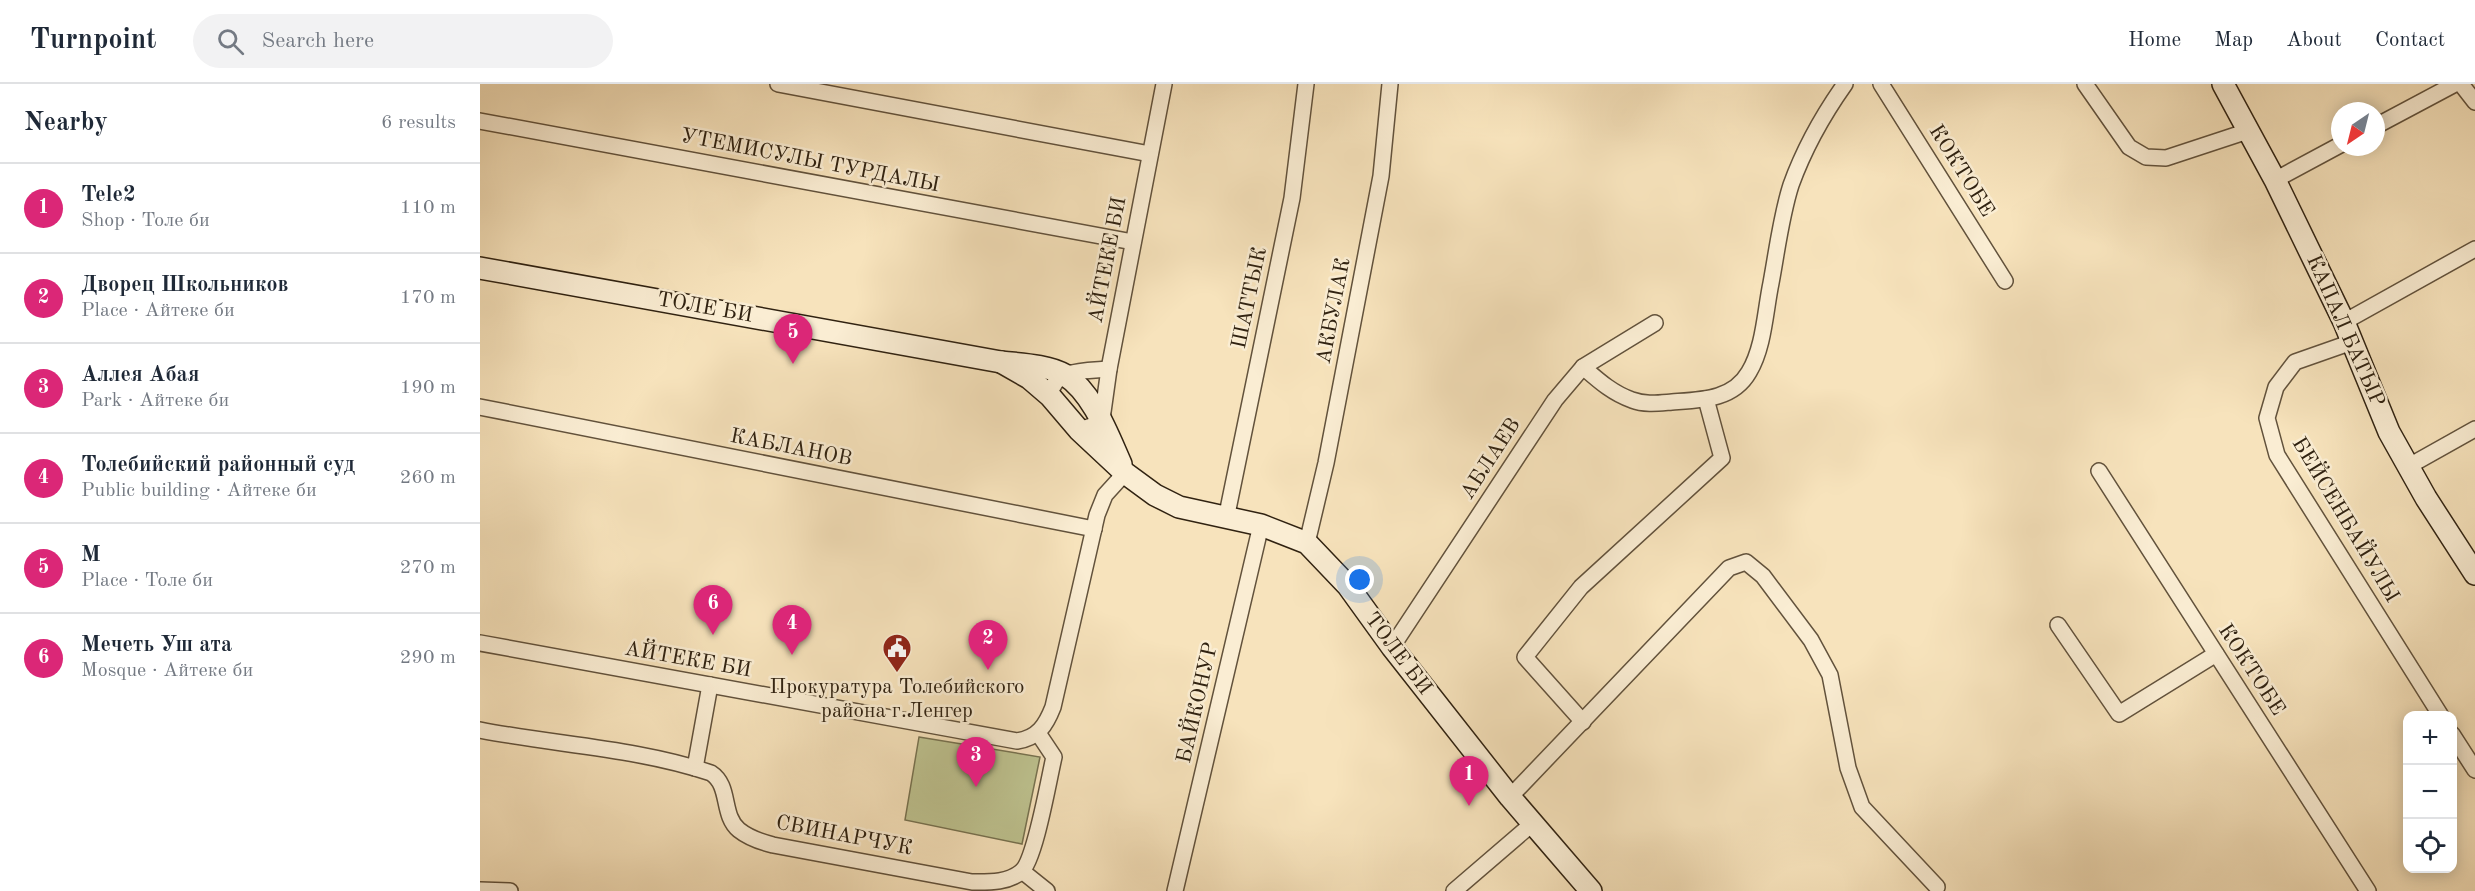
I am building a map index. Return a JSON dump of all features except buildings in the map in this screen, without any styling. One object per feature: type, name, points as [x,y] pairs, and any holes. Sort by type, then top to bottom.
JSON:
[{"type":"main road","name":"КАПАЛ БАТЫР","points":[[2223,84],[2275,180],[2344,322],[2389,432],[2473,567]]},
{"type":"main road","name":"ТОЛЕ БИ","points":[[480,268],[1001,362],[1034,366],[1064,375],[1079,389],[1102,419],[1125,473]]},
{"type":"main road","name":"ТОЛЕ БИ","points":[[1001,362],[1029,378],[1050,396],[1078,430],[1125,473],[1155,495],[1179,507],[1261,525],[1307,543],[1348,586],[1392,647],[1510,797],[1591,891]]},
{"type":"street","points":[[778,84],[1150,154]]},
{"type":"street","name":"АЙТЕКЕ БИ","points":[[1102,419],[1109,369],[1164,84]]},
{"type":"street","name":"ШАТТЫК","points":[[1226,519],[1292,198],[1306,84]]},
{"type":"street","name":"АКБУЛАК","points":[[1307,543],[1326,463],[1381,176],[1390,84]]},
{"type":"street","points":[[1583,367],[1613,392],[1634,401],[1646,403],[1706,399],[1734,390],[1744,381],[1757,356],[1791,187],[1806,149],[1845,84]]},
{"type":"street","name":"КОКТОБЕ","points":[[1881,84],[2005,281]]},
{"type":"street","points":[[2085,84],[2128,147],[2146,157],[2166,158],[2248,131]]},
{"type":"street","points":[[2385,121],[2455,84]]},
{"type":"street","points":[[2461,84],[2475,102]]},
{"type":"street","name":"УТЕМИСУЛЫ ТУРДАЛЫ","points":[[480,121],[1133,242]]},
{"type":"street","points":[[2275,180],[2331,150]]},
{"type":"street","points":[[2344,322],[2475,249]]},
{"type":"street","name":"АБЛАЕВ","points":[[1392,647],[1555,400],[1583,367],[1655,323]]},
{"type":"street","name":"БЕЙСЕНБАЙУЛЫ","points":[[2352,342],[2295,362],[2276,387],[2267,418],[2277,455],[2438,711]]},
{"type":"street","points":[[1050,396],[1051,388],[1064,375],[1109,369]]},
{"type":"street","points":[[1583,722],[1525,657],[1581,588],[1722,458],[1706,399]]},
{"type":"street","name":"КАБЛАНОВ","points":[[480,407],[1094,530]]},
{"type":"street","points":[[1078,430],[1095,425],[1102,419]]},
{"type":"street","points":[[2409,466],[2475,429]]},
{"type":"street","name":"КОКТОБЕ","points":[[2099,471],[2368,891]]},
{"type":"street","points":[[1047,891],[1022,871],[1029,864],[1054,757],[1038,733],[1053,707],[1094,530],[1105,495],[1125,473]]},
{"type":"street","name":"БАЙКОНУР","points":[[1175,891],[1261,525]]},
{"type":"street","points":[[1510,797],[1730,568],[1746,562],[1763,576],[1811,640],[1830,675],[1848,768],[1862,807],[1937,887]]},
{"type":"street","points":[[2058,625],[2119,714],[2217,654]]},
{"type":"street","name":"АЙТЕКЕ БИ","points":[[480,643],[1017,741],[1029,740],[1038,733]]},
{"type":"street","points":[[695,768],[710,685]]},
{"type":"street","name":"СВИНАРЧУК","points":[[480,730],[526,739],[604,749],[695,768],[717,777],[723,789],[729,817],[738,829],[752,839],[763,842],[972,882],[994,882],[1012,878],[1022,871]]},
{"type":"street","points":[[2457,742],[2475,770]]},
{"type":"street","points":[[1454,891],[1533,823]]},
{"type":"street","points":[[480,890],[510,891]]},
{"type":"green space","points":[[919,737],[1040,757],[1022,844],[905,820]]},
{"type":"place","name":"M","points":[[793,364]]},
{"type":"place","name":"Мечеть Уш ата","points":[[713,635]]},
{"type":"place","name":"Толебийский районный суд","points":[[792,655]]},
{"type":"place","name":"Дворец Школьников","points":[[988,670]]},
{"type":"place","name":"Прокуратура Толебийского района г.Ленгер","points":[[897,674]]},
{"type":"place","name":"Аллея Абая","points":[[976,787]]},
{"type":"place","name":"Tele2","points":[[1469,806]]}]
